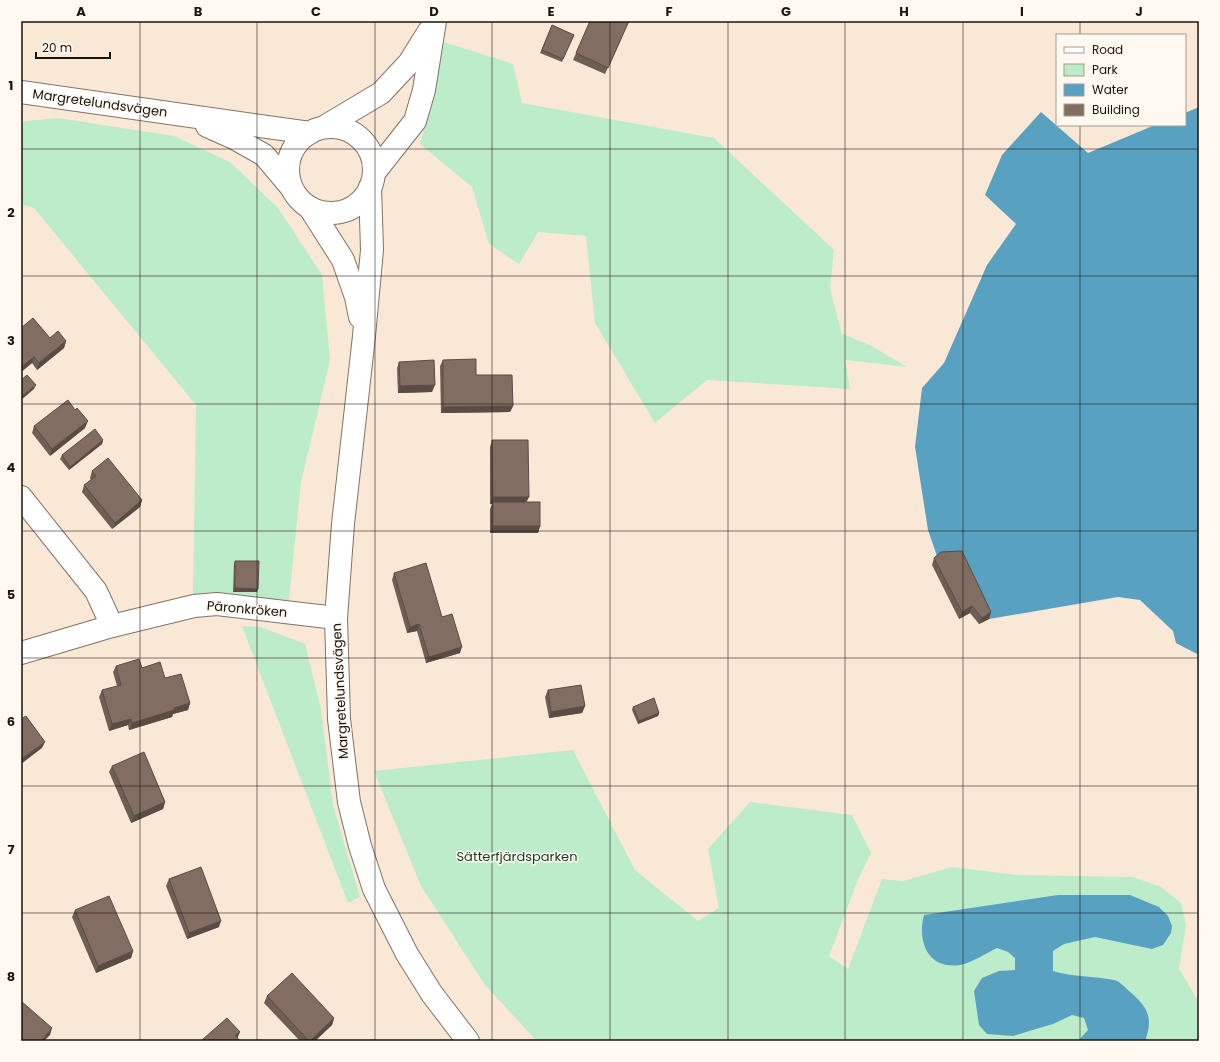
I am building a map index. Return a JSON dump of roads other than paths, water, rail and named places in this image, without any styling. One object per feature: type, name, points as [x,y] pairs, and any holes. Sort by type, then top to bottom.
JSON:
[{"type":"street","points":[[435,21],[424,90],[415,121],[372,180],[362,200],[358,203],[341,212],[324,213],[310,208],[300,200],[291,187],[288,173],[290,158],[298,142],[381,93],[409,63],[435,21]]},
{"type":"street","name":"Margretelundsvägen","points":[[21,92],[178,114],[317,130]]},
{"type":"street","name":"Margretelundsvägen","points":[[178,114],[234,138],[264,155],[291,187]]},
{"type":"street","points":[[317,130],[339,128],[347,130],[359,138],[369,149],[374,163],[372,180]]},
{"type":"street","name":"Margretelundsvägen","points":[[372,180],[372,250],[343,524],[336,618],[340,726],[349,802],[360,846],[374,888],[407,954],[432,994],[468,1041]]},
{"type":"street","name":"Margretelundsvägen","points":[[310,208],[343,260],[356,297],[364,336]]},
{"type":"street","points":[[21,497],[96,591],[112,626]]},
{"type":"street","name":"Päronkröken","points":[[21,653],[112,626],[194,606],[217,604],[336,618]]},
{"type":"water","points":[[1199,107],[1199,655],[1176,643],[1173,631],[1140,600],[1118,597],[989,619],[938,559],[928,530],[915,447],[922,388],[944,363],[987,265],[1016,224],[985,195],[1002,155],[1041,112],[1088,153],[1153,126],[1186,126],[1186,113]]},
{"type":"water","points":[[1058,895],[1130,895],[1159,907],[1168,916],[1172,926],[1171,933],[1163,945],[1152,949],[1095,937],[1064,944],[1053,951],[1053,971],[1114,980],[1122,984],[1135,996],[1144,1007],[1149,1019],[1148,1033],[1145,1041],[1078,1041],[1088,1030],[1084,1018],[1072,1015],[1053,1024],[1013,1036],[987,1034],[979,1025],[974,991],[982,978],[999,971],[1015,970],[1015,958],[1008,952],[997,948],[964,964],[949,965],[940,963],[927,952],[922,935],[924,915]]},
{"type":"park label","name":"Sätterfjärdsparken","points":[[517,856]]}]
